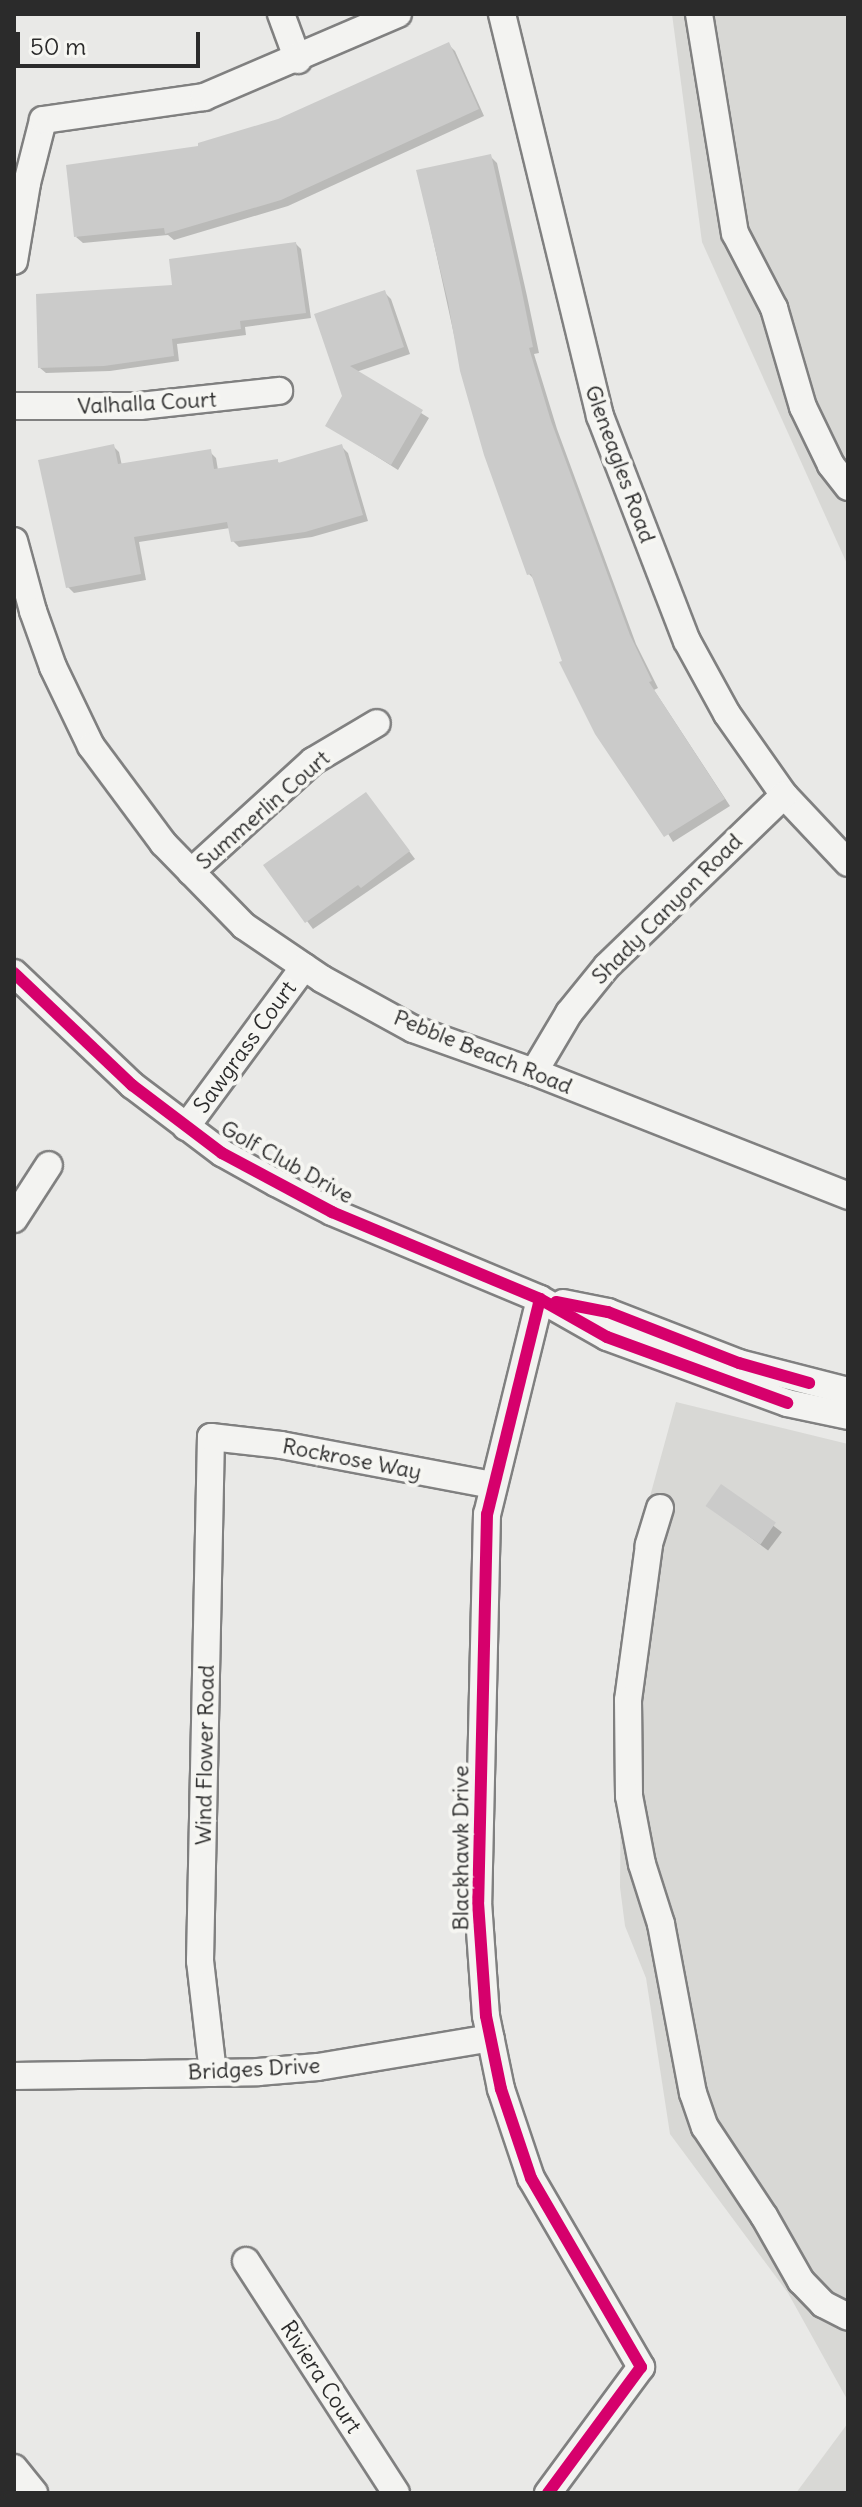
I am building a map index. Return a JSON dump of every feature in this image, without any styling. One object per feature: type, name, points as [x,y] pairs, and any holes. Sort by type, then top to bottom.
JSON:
[{"type":"street","points":[[281,14],[298,60]]},
{"type":"street","points":[[14,261],[27,183],[43,120],[204,97],[298,60],[398,14]]},
{"type":"street","name":"Gleneagles Road","points":[[502,14],[600,416],[692,653],[727,714],[784,795],[848,863]]},
{"type":"street","points":[[699,14],[735,233],[774,308],[803,407],[831,465],[848,487]]},
{"type":"street","name":"Valhalla Court","points":[[14,406],[140,406],[279,391]]},
{"type":"street","name":"Pebble Beach Road","points":[[14,541],[43,639],[91,746],[154,831],[244,926],[304,967],[413,1029],[534,1072],[848,1196]]},
{"type":"street","name":"Summerlin Court","points":[[191,872],[313,761],[377,723]]},
{"type":"street","name":"Shady Canyon Road","points":[[534,1072],[569,1013],[599,975],[784,795]]},
{"type":"street","name":"Sawgrass Court","points":[[186,1127],[304,967]]},
{"type":"street","name":"Golf Club Drive","points":[[14,973],[132,1085],[186,1127],[222,1153],[332,1212],[540,1299],[607,1337],[665,1360],[787,1403],[848,1416]]},
{"type":"street","points":[[14,1219],[49,1165]]},
{"type":"street","name":"Golf Club Drive","points":[[540,1299],[608,1312],[739,1363],[848,1391]]},
{"type":"street","name":"Blackhawk Drive","points":[[540,1299],[487,1514],[478,1902],[486,2016],[501,2089],[531,2178],[641,2367],[548,2493]]},
{"type":"street","name":"Rockrose Way","points":[[211,1437],[281,1445],[492,1485]]},
{"type":"street","name":"Wind Flower Road","points":[[211,1437],[200,1961],[213,2073]]},
{"type":"street","points":[[660,1508],[649,1545],[628,1700],[629,1796],[642,1864],[661,1924],[693,2093],[705,2127],[780,2241],[801,2281],[823,2304],[848,2317]]},
{"type":"street","name":"Bridges Drive","points":[[14,2076],[213,2073],[318,2067],[491,2038]]},
{"type":"street","name":"Riviera Court","points":[[246,2261],[396,2493]]},
{"type":"street","points":[[14,2468],[34,2493]]},
{"type":"shaded area","points":[[672,14],[848,14],[848,566],[702,242]]},
{"type":"shaded area","points":[[676,1402],[848,1444],[848,2401],[788,2293],[670,2134],[646,1978],[625,1926],[620,1887],[622,1662],[641,1529]]},
{"type":"shaded area","points":[[848,2423],[848,2493],[796,2493]]},
{"type":"building","points":[[449,42],[479,109],[281,200],[165,234],[164,228],[74,237],[66,165],[198,146],[198,143],[278,119]]},
{"type":"building","points":[[491,154],[533,347],[529,348],[551,421],[630,635],[652,681],[649,682],[725,799],[664,837],[595,734],[559,662],[562,661],[531,574],[527,575],[484,455],[460,371],[448,302],[416,170]]},
{"type":"building","points":[[296,242],[306,313],[240,321],[241,329],[172,339],[174,356],[104,366],[38,368],[36,294],[172,285],[169,259]]},
{"type":"building","points":[[385,290],[404,347],[350,366],[423,410],[391,465],[325,426],[342,396],[314,314]]},
{"type":"building","points":[[114,444],[118,464],[211,449],[214,469],[278,459],[278,463],[342,444],[363,515],[305,532],[231,542],[227,522],[134,537],[141,574],[66,588],[38,460]]},
{"type":"building","points":[[366,792],[410,851],[361,888],[358,885],[305,923],[263,865]]},
{"type":"building","points":[[721,1484],[776,1522],[760,1545],[706,1506]]},
{"type":"cycle path","points":[[14,973],[132,1085],[222,1153],[332,1212],[540,1299],[607,1337],[787,1403]]},
{"type":"cycle path","points":[[540,1299],[487,1514],[478,1902],[486,2016],[501,2089],[531,2178],[641,2367],[548,2493]]},
{"type":"cycle path","points":[[556,1302],[608,1312],[739,1363],[809,1383]]}]
